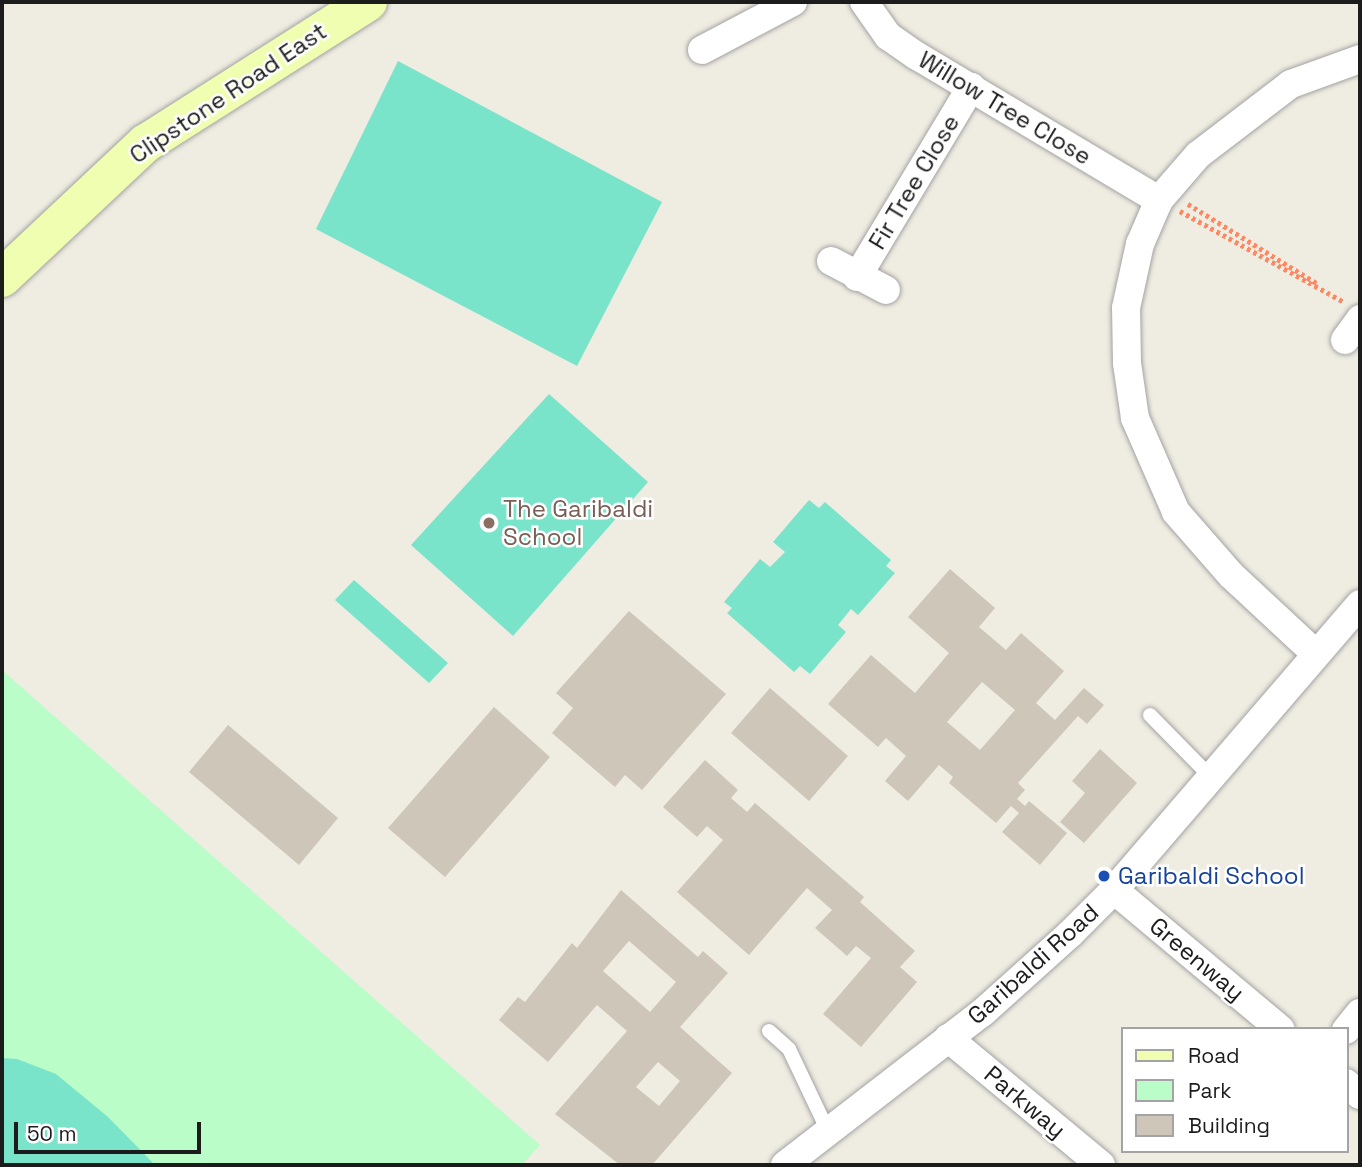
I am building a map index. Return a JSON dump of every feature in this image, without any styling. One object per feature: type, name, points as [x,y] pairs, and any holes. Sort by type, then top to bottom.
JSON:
[{"type":"main road","name":"Clipstone Road East","points":[[2,278],[146,143],[368,2]]},
{"type":"street","points":[[702,50],[793,2]]},
{"type":"street","name":"Willow Tree Close","points":[[864,2],[888,36],[971,87],[1163,195]]},
{"type":"street","points":[[1316,654],[1231,575],[1176,512],[1135,418],[1127,363],[1126,308],[1140,244],[1163,195],[1198,155],[1247,113],[1291,84],[1360,59]]},
{"type":"street","name":"Fir Tree Close","points":[[857,277],[971,87]]},
{"type":"street","name":"Fir Tree Close","points":[[831,261],[886,290]]},
{"type":"street","name":"Garibaldi Road","points":[[787,1165],[1035,967],[1114,890],[1360,604]]},
{"type":"street","name":"Greenway","points":[[1114,890],[1278,1027]]},
{"type":"street","points":[[1348,1028],[1360,1013]]},
{"type":"street","name":"Parkway","points":[[948,1038],[1101,1165]]},
{"type":"lane","points":[[1150,715],[1211,777]]},
{"type":"lane","points":[[769,1031],[789,1049],[828,1131]]},
{"type":"path","points":[[1163,195],[1351,317]]},
{"type":"path","points":[[1163,195],[1351,317]]},
{"type":"green space","points":[[398,61],[662,202],[577,366],[316,229]]},
{"type":"green space","points":[[549,394],[648,482],[513,636],[411,545]]},
{"type":"green space","points":[[809,500],[819,508],[825,502],[891,560],[886,566],[895,573],[858,615],[851,609],[838,625],[846,632],[810,674],[800,666],[794,672],[727,613],[732,608],[724,602],[760,559],[770,567],[785,552],[773,542]]},
{"type":"green space","points":[[354,580],[448,663],[429,683],[335,600]]},
{"type":"green space","points":[[2,670],[540,1145],[522,1165],[2,1165]]},
{"type":"green space","points":[[2,1058],[17,1059],[56,1074],[108,1117],[155,1165],[2,1165]]},
{"type":"building","points":[[950,569],[995,608],[979,627],[1006,650],[1021,633],[1064,671],[1036,703],[1055,720],[1084,688],[1104,705],[1087,724],[1078,716],[1018,783],[1025,790],[1017,799],[1025,806],[1029,801],[1067,833],[1040,865],[1002,832],[1019,813],[1011,806],[996,823],[949,783],[953,777],[939,765],[908,801],[885,781],[906,756],[886,738],[878,747],[828,704],[871,655],[915,693],[949,653],[908,617]],"holes":[[[982,682],[1015,710],[980,750],[947,722]]]},
{"type":"building","points":[[629,611],[726,694],[642,790],[625,775],[615,787],[552,733],[573,708],[556,693]]},
{"type":"building","points":[[770,688],[848,756],[809,801],[731,733]]},
{"type":"building","points":[[494,707],[550,757],[445,877],[388,828]]},
{"type":"building","points":[[228,725],[338,818],[299,865],[189,772]]},
{"type":"building","points":[[1100,749],[1137,783],[1084,843],[1060,822],[1085,793],[1072,781]]},
{"type":"building","points":[[705,760],[738,790],[731,798],[747,812],[755,803],[864,897],[860,902],[915,951],[900,967],[917,982],[861,1047],[823,1014],[871,958],[856,946],[847,956],[815,928],[832,910],[807,888],[749,955],[677,892],[723,840],[707,826],[697,837],[663,807]]},
{"type":"building","points":[[621,890],[698,957],[703,951],[728,973],[680,1027],[732,1073],[652,1165],[620,1165],[555,1114],[627,1031],[597,1005],[548,1062],[499,1020],[518,997],[525,1002],[572,943],[577,948]],"holes":[[[629,941],[676,982],[650,1012],[603,971]],[[658,1062],[680,1081],[659,1106],[636,1087]]]},
{"type":"place","name":"The Garibaldi School","points":[[489,523]]},
{"type":"place","name":"Garibaldi School","points":[[1104,876]]}]
